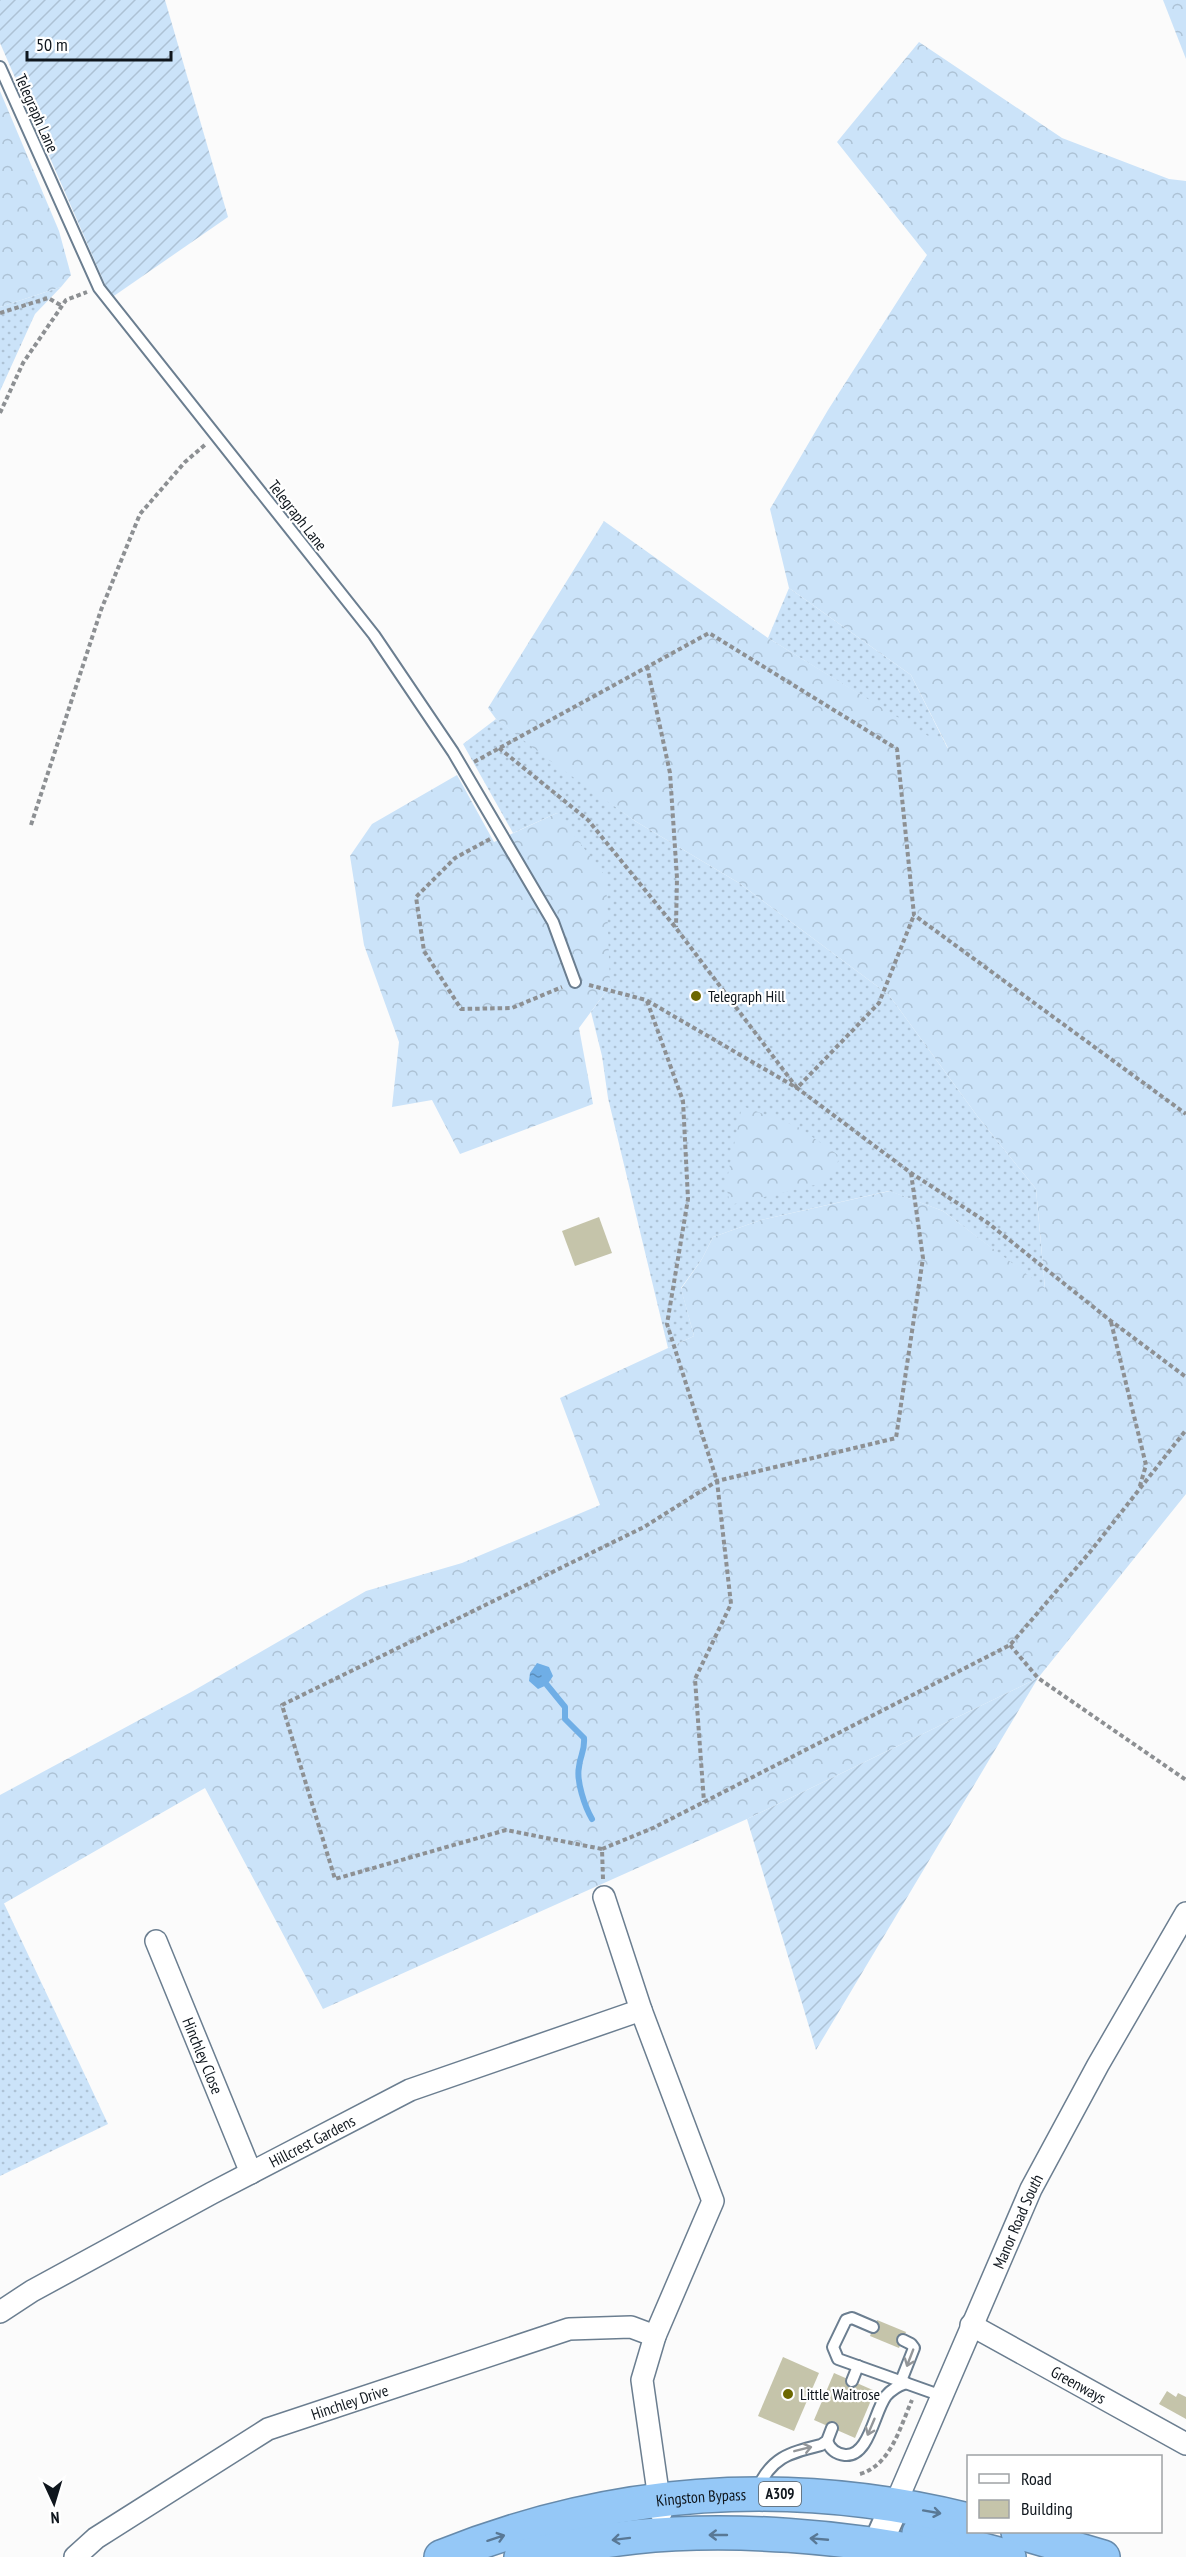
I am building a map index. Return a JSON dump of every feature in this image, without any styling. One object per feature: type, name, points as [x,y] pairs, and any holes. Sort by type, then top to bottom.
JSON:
[{"type":"highway","name":"Kingston Bypass","points":[[441,2557],[576,2515],[662,2498],[756,2493],[841,2497],[967,2520]]},
{"type":"highway","points":[[662,2498],[713,2508],[854,2521],[865,2525],[874,2533],[875,2551]]},
{"type":"highway","points":[[895,2505],[901,2524],[913,2531],[1009,2557]]},
{"type":"highway","points":[[1021,2533],[1103,2557]]},
{"type":"highway","points":[[521,2557],[589,2543],[679,2534],[758,2535],[875,2551],[943,2557]]},
{"type":"street","points":[[604,1897],[641,2010],[713,2201],[655,2336],[642,2380],[662,2498],[661,2516],[667,2526],[679,2534]]},
{"type":"street","name":"Manor Road South","points":[[875,2551],[1031,2189],[1098,2065],[1186,1913]]},
{"type":"street","name":"Hinchley Close","points":[[156,1941],[251,2172]]},
{"type":"street","name":"Hillcrest Gardens","points":[[0,2312],[32,2291],[251,2172],[410,2090],[641,2010]]},
{"type":"street","name":"Greenways","points":[[972,2325],[1186,2444]]},
{"type":"street","name":"Hinchley Drive","points":[[75,2557],[96,2538],[268,2429],[569,2329],[631,2326],[655,2336]]},
{"type":"lane","name":"Telegraph Lane","points":[[0,67],[99,288],[374,635],[463,768],[553,922],[575,982]]},
{"type":"lane","points":[[873,2327],[852,2318],[846,2320],[833,2347],[838,2359],[942,2396]]},
{"type":"lane","points":[[832,2428],[827,2441],[830,2448],[837,2453],[846,2456],[856,2453],[863,2446],[887,2395],[903,2382],[914,2348],[911,2343],[903,2340]]},
{"type":"lane","points":[[852,2381],[858,2366]]},
{"type":"lane","points":[[756,2493],[769,2468],[781,2457],[827,2441]]},
{"type":"path","points":[[0,413],[23,363],[66,300],[99,288]]},
{"type":"path","points":[[0,313],[48,298],[62,306]]},
{"type":"path","points":[[31,825],[101,610],[140,514],[185,462],[216,435]]},
{"type":"path","points":[[463,768],[709,633],[897,749],[914,915],[879,1003],[797,1088]]},
{"type":"path","points":[[647,666],[670,772],[677,878],[676,928]]},
{"type":"path","points":[[499,748],[588,820],[676,928],[797,1088]]},
{"type":"path","points":[[501,833],[455,858],[416,897],[424,951],[461,1009],[512,1008],[575,982],[646,1000],[797,1088],[911,1173],[988,1222],[1111,1321],[1186,1377]]},
{"type":"path","points":[[914,915],[1186,1114]]},
{"type":"path","points":[[646,1000],[683,1101],[688,1199],[667,1324],[717,1481],[731,1604],[695,1679],[704,1802]]},
{"type":"path","points":[[911,1173],[923,1258],[896,1438],[717,1481],[644,1527],[282,1705],[335,1879],[506,1830],[602,1849],[653,1828],[1010,1645],[1186,1430]]},
{"type":"path","points":[[1111,1321],[1146,1465],[1138,1491]]},
{"type":"path","points":[[1010,1645],[1038,1678],[1186,1780]]},
{"type":"path","points":[[602,1849],[604,1897]]},
{"type":"path","points":[[854,2476],[872,2471],[886,2457],[918,2387]]},
{"type":"green space","points":[[0,0],[165,0],[228,217],[111,298],[0,43]]},
{"type":"green space","points":[[1163,0],[1186,0],[1186,59]]},
{"type":"green space","points":[[919,42],[1062,138],[1169,179],[1186,181],[1186,1494],[1038,1678],[747,1819],[323,2009],[205,1788],[3,1904],[0,1897],[0,1795],[193,1691],[366,1591],[462,1563],[600,1505],[560,1398],[694,1336],[681,1289],[702,1259],[713,1237],[761,1220],[890,1191],[943,1211],[1045,1288],[1036,1189],[978,1117],[889,995],[739,883],[635,821],[549,760],[496,719],[488,708],[604,521],[768,638],[948,748],[911,675],[789,588],[770,509],[828,410],[927,255],[837,142]]},
{"type":"green space","points":[[0,91],[59,231],[71,275],[61,287],[0,307]]},
{"type":"green space","points":[[61,287],[35,314],[0,391],[0,307]]},
{"type":"green space","points":[[789,588],[911,675],[948,749],[768,638]]},
{"type":"green space","points":[[496,719],[635,821],[739,883],[889,995],[978,1117],[1036,1189],[1045,1289],[943,1211],[889,1191],[761,1220],[713,1237],[702,1259],[681,1288],[694,1336],[668,1348],[608,1098],[602,1056],[591,1012],[610,986],[557,813],[513,833],[463,744]]},
{"type":"green space","points":[[457,775],[494,842],[557,813],[606,877],[610,986],[579,1028],[593,1104],[460,1154],[432,1100],[392,1107],[399,1042],[364,945],[350,856],[372,824]]},
{"type":"green space","points":[[742,1106],[798,1127],[841,1157],[823,1183],[730,1205],[726,1184]]},
{"type":"green space","points":[[1038,1678],[816,2050],[747,1819]]},
{"type":"green space","points":[[0,1895],[108,2124],[0,2176]]},
{"type":"water","points":[[537,1663],[549,1667],[553,1676],[547,1685],[538,1689],[529,1681],[530,1673]]},
{"type":"building","points":[[599,1217],[612,1253],[575,1266],[562,1231]]},
{"type":"building","points":[[877,2320],[906,2332],[899,2348],[870,2336]]},
{"type":"building","name":"Little Waitrose","points":[[783,2357],[819,2373],[794,2431],[758,2416]]},
{"type":"building","points":[[834,2373],[875,2391],[855,2438],[814,2420]]},
{"type":"building","points":[[1167,2391],[1176,2397],[1178,2393],[1186,2397],[1186,2419],[1159,2404]]},
{"type":"waterway","points":[[547,1685],[565,1707],[565,1719],[584,1738],[578,1773],[584,1801],[592,1819]]},
{"type":"place","name":"Telegraph Hill","points":[[696,996]]},
{"type":"place","name":"Little Waitrose","points":[[788,2394]]}]
